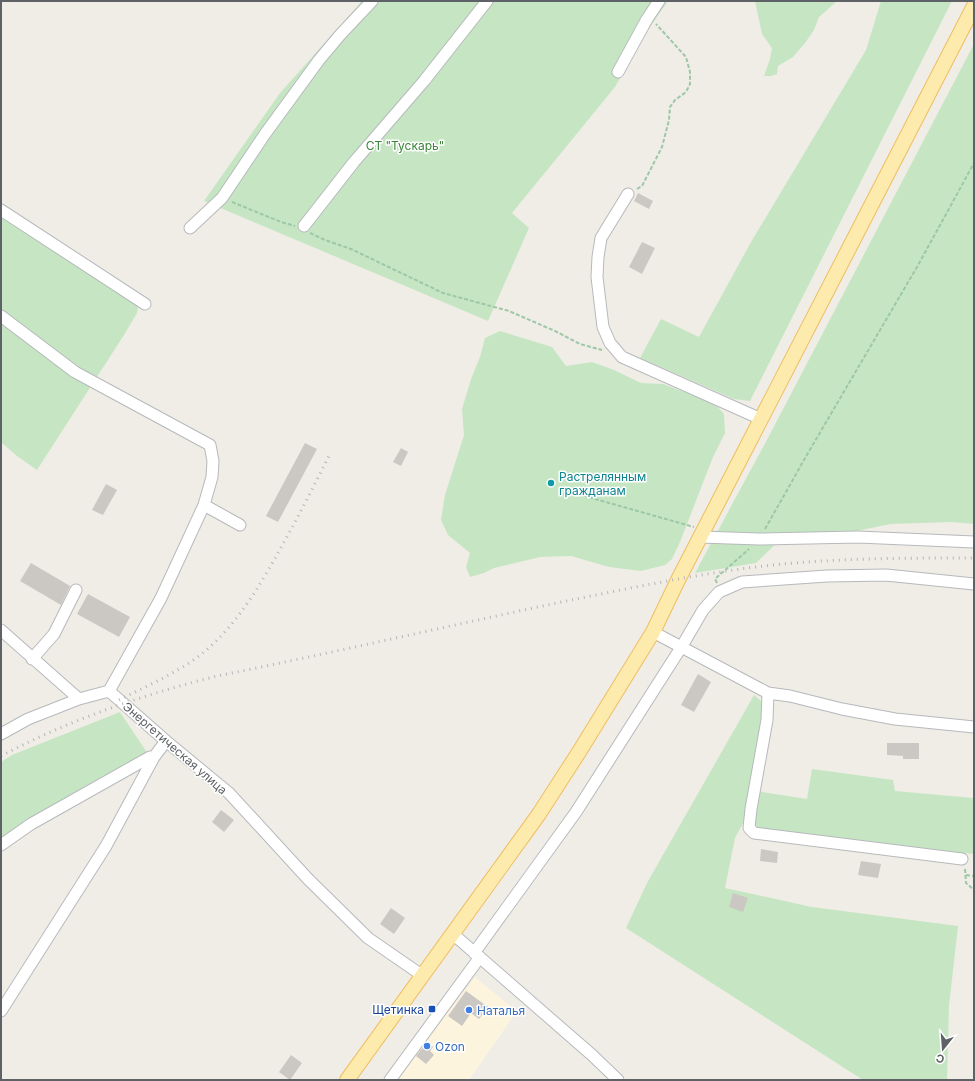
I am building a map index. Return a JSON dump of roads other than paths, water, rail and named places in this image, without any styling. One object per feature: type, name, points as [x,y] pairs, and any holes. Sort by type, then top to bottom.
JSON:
[{"type":"main road","points":[[347,1080],[543,808],[653,632],[974,6]]},
{"type":"street","points":[[190,228],[222,198],[265,134],[319,60],[372,1]]},
{"type":"street","points":[[304,226],[359,157],[424,81],[487,1]]},
{"type":"street","points":[[618,72],[659,1]]},
{"type":"street","points":[[628,194],[601,238],[598,257],[597,276],[599,302],[603,327],[610,343],[622,357],[761,419]]},
{"type":"street","points":[[1,210],[145,304]]},
{"type":"street","points":[[1,316],[75,372],[210,444],[213,461],[212,477],[204,505],[161,598],[109,691],[79,699],[28,719],[1,734]]},
{"type":"street","points":[[204,505],[240,525]]},
{"type":"street","points":[[702,534],[759,539],[858,537],[974,542]]},
{"type":"street","points":[[390,1080],[576,812],[682,646],[703,610],[719,592],[742,582],[827,576],[886,575],[974,584]]},
{"type":"street","points":[[32,659],[54,634],[76,590]]},
{"type":"street","points":[[1,630],[79,699]]},
{"type":"street","points":[[653,632],[682,646],[768,693],[790,696],[842,709],[895,719],[974,727]]},
{"type":"street","name":"Энергетическая улица","points":[[109,691],[229,793],[308,879],[368,938],[423,976]]},
{"type":"street","points":[[768,693],[768,720],[751,808],[749,828],[754,833],[962,860]]},
{"type":"street","points":[[1,1011],[106,846],[154,757],[166,741]]},
{"type":"street","points":[[1,845],[31,824],[154,757]]},
{"type":"street","points":[[453,934],[592,1055],[618,1080]]},
{"type":"railway","points":[[119,700],[186,665],[201,654],[228,629],[250,600],[269,569],[298,517],[329,456]]},
{"type":"railway","points":[[1,756],[79,720],[134,700],[189,683],[649,584],[699,575],[773,565],[899,558],[974,558]]},
{"type":"place","name":"Растрелянным гражданам","points":[[551,483]]},
{"type":"place","name":"Щетинка","points":[[432,1009]]},
{"type":"place","name":"Наталья","points":[[469,1010]]},
{"type":"place","name":"Ozon","points":[[427,1046]]},
{"type":"park label","name":"СТ \"Тускарь\"","points":[[405,145]]}]
